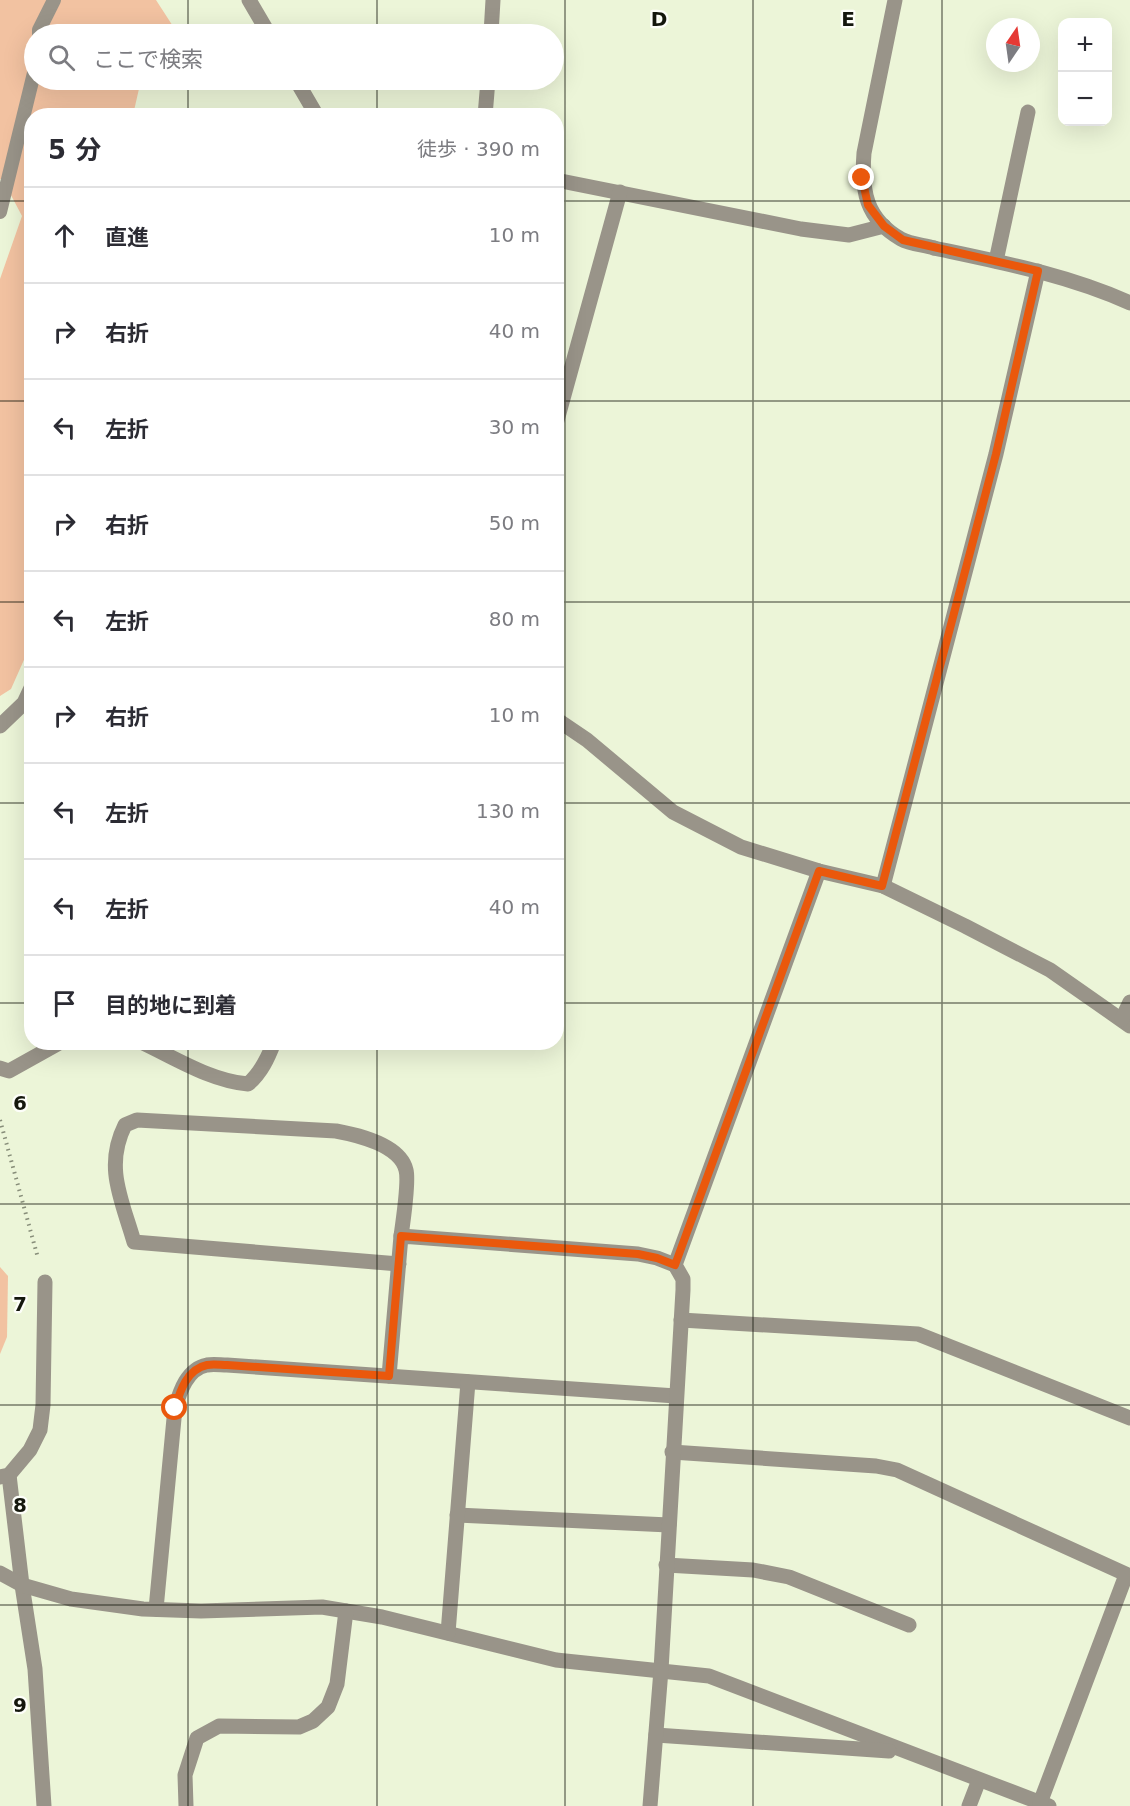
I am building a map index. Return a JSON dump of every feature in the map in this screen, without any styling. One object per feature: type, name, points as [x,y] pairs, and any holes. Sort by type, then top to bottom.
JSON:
[{"type":"street","points":[[249,0],[263,24]]},
{"type":"street","points":[[492,24],[493,0]]},
{"type":"street","points":[[895,0],[864,153],[862,178],[868,205],[884,226],[903,240],[1038,271],[1108,293],[1130,303]]},
{"type":"street","points":[[302,90],[312,108]]},
{"type":"street","points":[[486,108],[487,90]]},
{"type":"street","points":[[996,261],[1028,112]]},
{"type":"street","points":[[564,182],[801,229],[849,235],[884,226]]},
{"type":"street","points":[[564,395],[620,192]]},
{"type":"street","points":[[882,886],[996,454],[1038,271]]},
{"type":"street","points":[[0,726],[24,703]]},
{"type":"street","points":[[564,724],[587,740],[673,812],[741,847],[819,871],[882,886],[1050,970],[1126,1023],[1130,1002]]},
{"type":"street","points":[[675,1265],[819,871]]},
{"type":"street","points":[[0,1068],[9,1071],[47,1050]]},
{"type":"street","points":[[158,1050],[218,1078],[248,1084],[268,1058],[271,1050]]},
{"type":"street","points":[[389,1376],[399,1264],[401,1236],[407,1172],[401,1158],[360,1135],[336,1131],[136,1120],[125,1125],[117,1141],[114,1172],[134,1242],[399,1264]]},
{"type":"street","points":[[401,1236],[638,1254],[675,1265],[682,1279],[661,1670],[650,1806]]},
{"type":"street","points":[[44,1806],[35,1669],[5,1476],[30,1450],[40,1430],[43,1405],[45,1282]]},
{"type":"street","points":[[681,1320],[918,1334],[1130,1418]]},
{"type":"street","points":[[156,1609],[175,1408],[181,1389],[192,1373],[206,1365],[676,1396]]},
{"type":"street","points":[[448,1633],[468,1382]]},
{"type":"street","points":[[0,1573],[22,1584],[71,1599],[156,1609],[201,1611],[322,1607],[382,1617],[556,1660],[709,1676],[1044,1804],[1128,1576],[897,1470],[876,1466],[672,1452]]},
{"type":"street","points":[[457,1515],[669,1525]]},
{"type":"street","points":[[666,1565],[753,1570],[789,1577],[909,1625]]},
{"type":"street","points":[[186,1806],[185,1775],[197,1738],[219,1726],[298,1727],[313,1721],[328,1707],[337,1684],[346,1611]]},
{"type":"street","points":[[656,1735],[903,1752]]},
{"type":"street","points":[[969,1806],[979,1780]]},
{"type":"lane","points":[[42,24],[54,0]]},
{"type":"lane","points":[[25,108],[30,90]]},
{"type":"lane","points":[[0,212],[24,114]]},
{"type":"path","points":[[0,1120],[45,1282]]},
{"type":"shaded area","points":[[0,0],[156,0],[172,24],[24,24],[24,90],[139,90],[135,108],[24,108],[24,660],[11,689],[0,696],[0,279],[22,216],[3,180],[0,179]]},
{"type":"shaded area","points":[[0,1267],[8,1276],[7,1337],[0,1354]]},
{"type":"route","points":[[175,1408],[181,1389],[192,1373],[206,1365],[389,1376],[401,1236],[638,1254],[675,1265],[819,871],[882,886],[996,454],[1038,271],[903,240],[884,226],[868,205],[862,178]]}]
